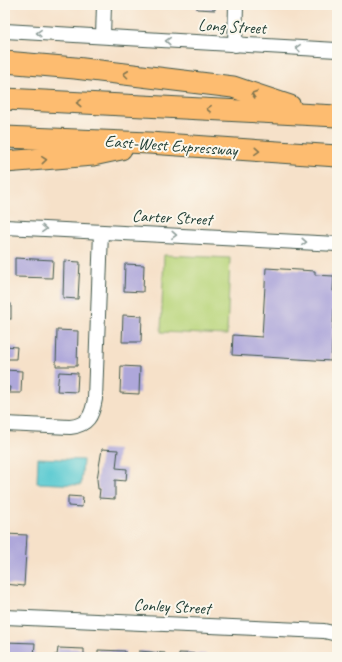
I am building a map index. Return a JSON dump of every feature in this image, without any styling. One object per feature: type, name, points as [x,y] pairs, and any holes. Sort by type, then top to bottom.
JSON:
[{"type":"highway","points":[[5,62],[75,68],[233,87],[329,115]]},
{"type":"highway","points":[[5,99],[329,115]]},
{"type":"highway","name":"East-West Expressway","points":[[5,137],[148,143],[334,156]]},
{"type":"highway","points":[[5,162],[93,155],[148,143]]},
{"type":"street","points":[[103,36],[104,5]]},
{"type":"street","points":[[235,45],[236,5]]},
{"type":"street","name":"Long Street","points":[[5,31],[337,50]]},
{"type":"street","name":"Carter Street","points":[[5,227],[337,244]]},
{"type":"street","points":[[5,424],[70,427],[80,426],[88,420],[93,410],[95,399],[101,232]]},
{"type":"street","name":"Conley Street","points":[[5,617],[324,631],[337,634]]},
{"type":"green space","points":[[164,255],[230,258],[227,335],[161,332]]},
{"type":"water","points":[[38,458],[83,460],[81,485],[37,483]]},
{"type":"building","points":[[197,5],[215,5],[215,10],[197,9]]},
{"type":"building","points":[[15,258],[53,260],[52,278],[15,277]]},
{"type":"building","points":[[64,261],[80,262],[78,299],[63,298]]},
{"type":"building","points":[[125,264],[144,265],[143,292],[124,291]]},
{"type":"building","points":[[266,268],[315,271],[315,275],[334,276],[333,291],[335,292],[331,361],[232,355],[233,335],[262,337]]},
{"type":"building","points":[[5,304],[11,304],[11,319],[5,319]]},
{"type":"building","points":[[123,315],[142,316],[141,342],[122,342]]},
{"type":"building","points":[[57,330],[78,331],[77,366],[56,366]]},
{"type":"building","points":[[5,346],[17,347],[16,359],[5,359]]},
{"type":"building","points":[[121,366],[140,367],[139,394],[120,393]]},
{"type":"building","points":[[5,370],[22,371],[21,393],[9,393],[10,387],[5,387]]},
{"type":"building","points":[[59,372],[78,373],[77,392],[57,391]]},
{"type":"building","points":[[102,449],[118,450],[116,468],[127,469],[126,481],[115,480],[115,499],[99,498],[100,489],[98,489],[97,479]]},
{"type":"building","points":[[68,496],[83,497],[82,507],[68,506]]},
{"type":"building","points":[[5,534],[27,535],[24,586],[5,584]]},
{"type":"building","points":[[5,642],[35,643],[34,657],[5,657]]},
{"type":"building","points":[[58,648],[84,649],[84,657],[54,657],[54,655],[57,655]]},
{"type":"building","points":[[98,650],[125,651],[125,657],[98,657]]},
{"type":"building","points":[[139,651],[165,653],[165,657],[138,657]]},
{"type":"building","points":[[179,653],[206,654],[205,657],[179,657]]},
{"type":"building","points":[[219,655],[236,656],[236,657],[219,657]]}]
